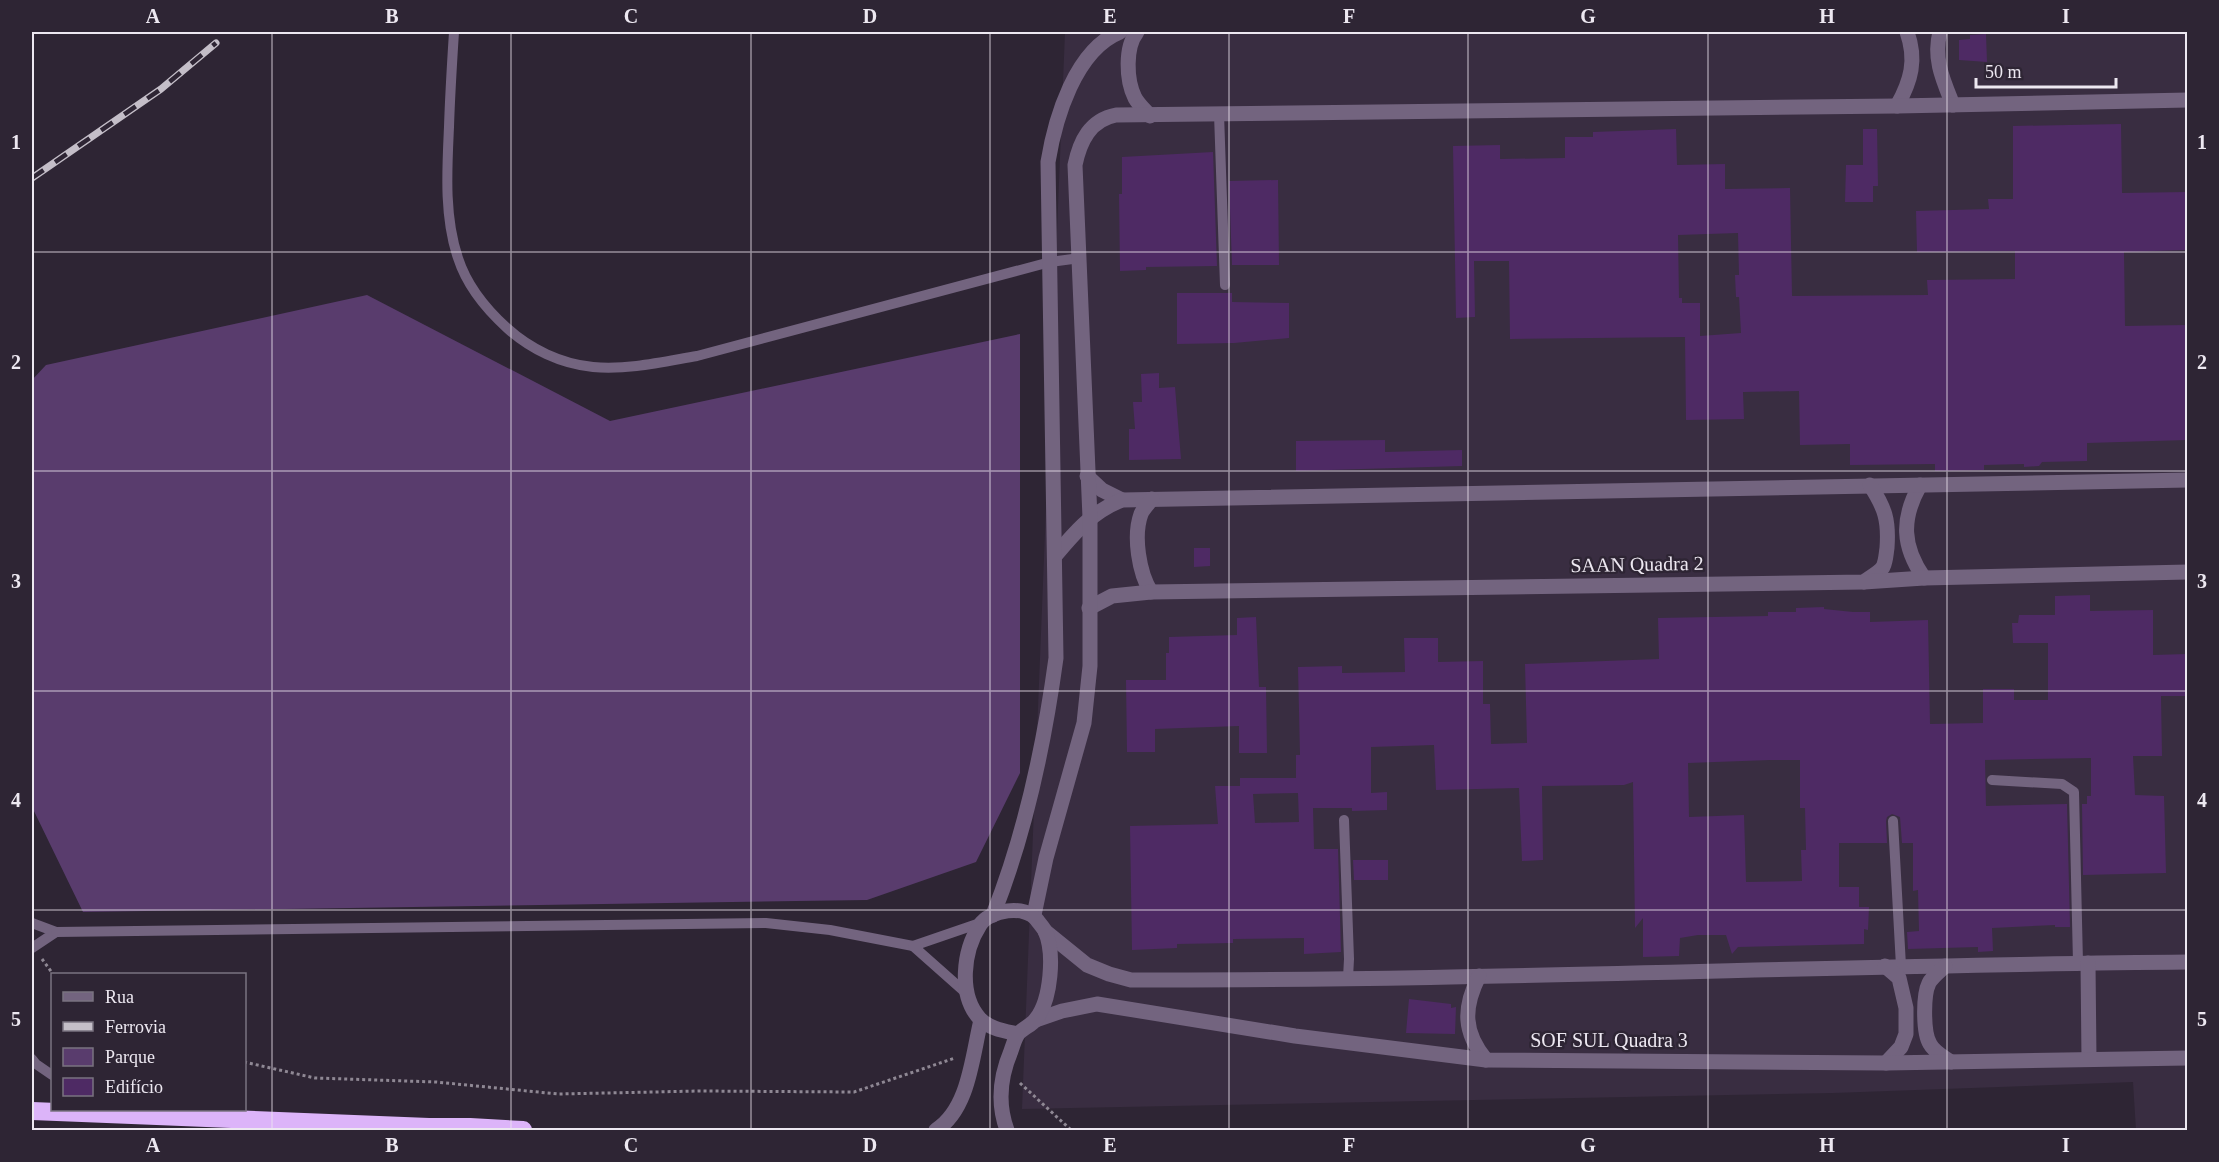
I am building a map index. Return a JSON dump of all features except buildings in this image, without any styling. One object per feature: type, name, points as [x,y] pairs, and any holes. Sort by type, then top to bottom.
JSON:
[{"type":"highway","points":[[32,1111],[470,1127],[523,1131]]},
{"type":"street","points":[[1018,1034],[996,1029],[981,1020],[966,993],[964,972],[969,950],[1006,882],[1031,797],[1046,729],[1056,658],[1047,178],[1050,152],[1058,118],[1076,76],[1105,40],[1120,32]]},
{"type":"street","points":[[1137,32],[1132,37],[1130,49],[1131,88],[1140,106],[1150,116]]},
{"type":"street","points":[[1897,106],[1908,87],[1912,73],[1912,56],[1907,32]]},
{"type":"street","points":[[1940,32],[1937,53],[1940,71],[1953,105]]},
{"type":"street","points":[[1034,915],[1046,858],[1084,723],[1090,666],[1090,518],[1075,165],[1082,141],[1089,129],[1107,117],[1219,114],[1897,106],[2187,100]]},
{"type":"street","points":[[1088,476],[1102,490],[1122,500]]},
{"type":"street","points":[[1055,555],[1090,518],[1105,507],[1122,500],[2187,480]]},
{"type":"street","points":[[1864,582],[1882,568],[1886,559],[1888,530],[1886,514],[1870,485]]},
{"type":"street","points":[[1920,485],[1911,502],[1906,534],[1915,566],[1924,578]]},
{"type":"street","points":[[1151,592],[1143,579],[1138,546],[1141,514],[1152,499]]},
{"type":"street","name":"SAAN Quadra 2","points":[[1089,608],[1112,596],[1151,592],[1864,582],[1924,578],[2187,573]]},
{"type":"street","points":[[987,919],[1019,910],[1034,915],[1045,931],[1087,965],[1131,980],[1479,976],[1885,966],[2187,962]]},
{"type":"street","points":[[1007,1131],[1001,1110],[1004,1069],[1018,1034],[1036,1020],[1046,998],[1050,975],[1050,953],[1045,931]]},
{"type":"street","points":[[2083,963],[2089,1059]]},
{"type":"street","points":[[1885,966],[1899,978],[1906,1008],[1906,1034],[1901,1047],[1886,1063]]},
{"type":"street","points":[[1945,966],[1929,983],[1925,1002],[1926,1026],[1928,1042],[1934,1050],[1951,1062]]},
{"type":"street","points":[[1479,976],[1471,993],[1468,1023],[1475,1046],[1486,1060]]},
{"type":"street","name":"SOF SUL Quadra 3","points":[[1036,1020],[1062,1011],[1097,1004],[1295,1036],[1486,1060],[1886,1063],[2187,1058]]},
{"type":"street","points":[[936,1131],[955,1113],[964,1094],[981,1020]]},
{"type":"lane","points":[[454,32],[447,171],[450,226],[458,260],[477,297],[498,321],[521,341],[545,354],[591,367],[618,368],[697,356],[1050,262],[1080,258]]},
{"type":"lane","points":[[1219,114],[1225,285]]},
{"type":"lane","points":[[1992,780],[2062,784],[2074,792],[2083,963]]},
{"type":"lane","points":[[1344,820],[1348,978]]},
{"type":"lane","points":[[1893,821],[1900,966]]},
{"type":"lane","points":[[913,946],[987,919]]},
{"type":"lane","points":[[32,923],[56,932],[766,923],[830,930],[913,946],[966,993]]},
{"type":"lane","points":[[32,948],[56,932]]},
{"type":"lane","points":[[32,1059],[51,1075]]},
{"type":"lane","points":[[182,1111],[213,1118]]},
{"type":"path","points":[[246,1062],[315,1078],[436,1082],[558,1094],[700,1091],[854,1092],[962,1056],[972,1056]]},
{"type":"path","points":[[1004,1069],[1071,1131]]},
{"type":"shaded area","points":[[1065,32],[2187,32],[2187,1130],[2136,1130],[2133,1082],[1833,1093],[1022,1109]]},
{"type":"green space","points":[[367,295],[610,421],[1020,334],[1020,773],[976,862],[867,900],[83,912],[32,807],[32,380],[46,365]]},
{"type":"railway","points":[[32,178],[161,89],[216,43]]}]
